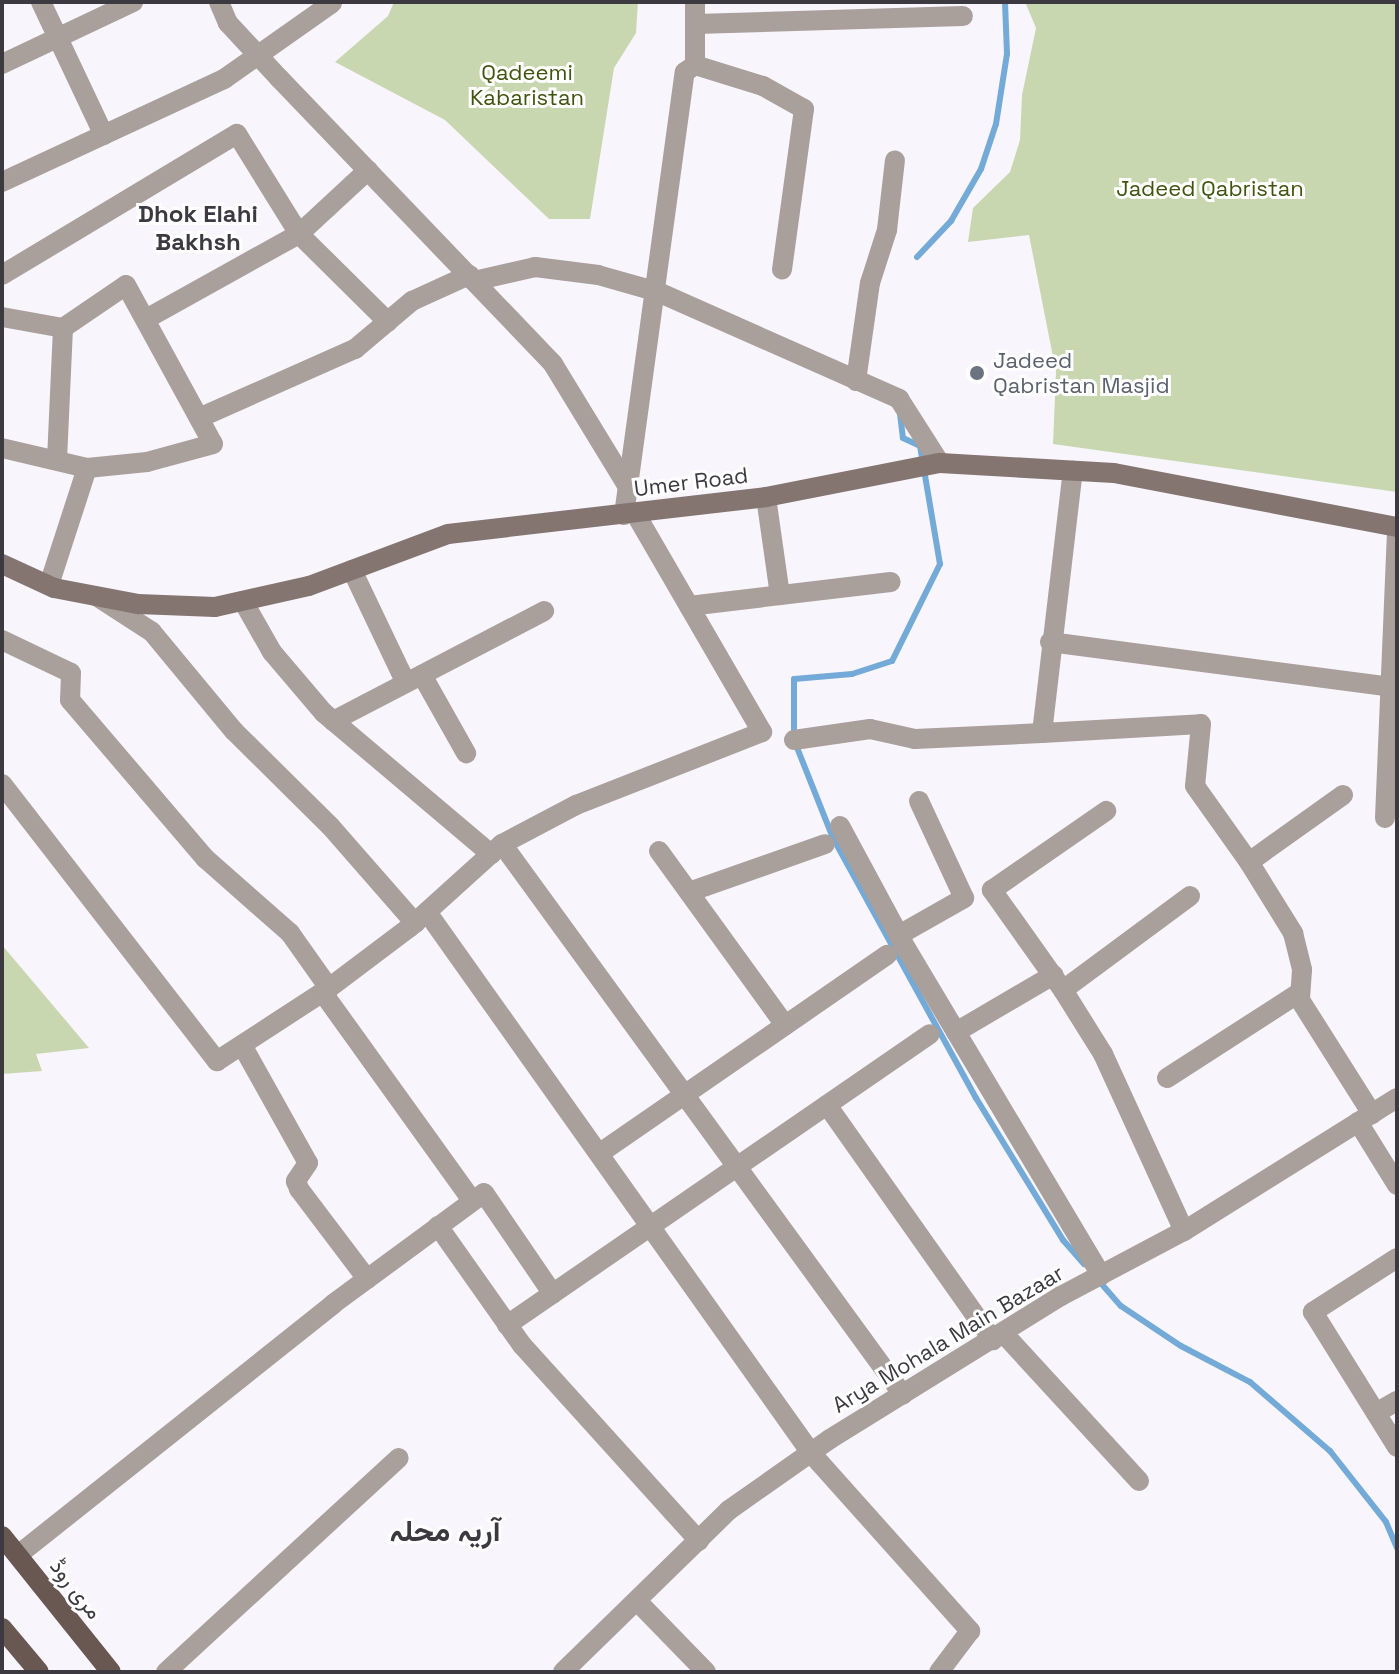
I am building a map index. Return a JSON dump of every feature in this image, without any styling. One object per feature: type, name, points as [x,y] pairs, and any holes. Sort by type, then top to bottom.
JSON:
[{"type":"main road","name":"مری روڈ","points":[[2,1536],[111,1672]]},
{"type":"main road","points":[[2,1628],[39,1672]]},
{"type":"street","points":[[41,2],[104,135]]},
{"type":"street","points":[[2,64],[133,2]]},
{"type":"street","points":[[219,2],[228,23],[553,364],[627,485]]},
{"type":"street","points":[[695,2],[695,65]]},
{"type":"street","points":[[2,182],[224,79],[332,3]]},
{"type":"street","points":[[696,24],[824,10],[963,16]]},
{"type":"street","points":[[695,65],[763,86],[804,109],[782,269]]},
{"type":"street","points":[[2,784],[217,1061],[326,990],[421,917],[496,849],[576,805],[762,732],[689,606],[630,514],[627,485],[658,292],[685,72],[695,65]]},
{"type":"street","points":[[2,275],[237,134],[299,234],[388,322]]},
{"type":"street","points":[[856,381],[870,283],[887,230],[895,160]]},
{"type":"street","points":[[146,319],[299,234],[368,170]]},
{"type":"street","points":[[199,418],[355,349],[412,301],[472,278],[535,267],[598,275],[658,292],[899,399],[940,463]]},
{"type":"street","points":[[2,317],[63,328],[126,285],[213,444],[147,462],[87,468],[2,448]]},
{"type":"street","points":[[57,460],[63,328]]},
{"type":"street","name":"Umer Road","points":[[3,568],[49,585],[138,604],[215,607],[352,570],[448,534],[766,497],[911,466],[940,463],[1114,473],[1397,527]]},
{"type":"street","points":[[49,585],[87,468]]},
{"type":"street","points":[[1042,733],[1050,642],[1073,471]]},
{"type":"street","points":[[766,497],[780,595]]},
{"type":"street","points":[[1385,818],[1393,742],[1391,687],[1397,527]]},
{"type":"street","points":[[352,570],[414,679],[466,753]]},
{"type":"street","points":[[689,606],[891,582]]},
{"type":"street","points":[[97,596],[152,632],[234,731],[421,917],[600,1153],[811,1453],[970,1631],[939,1672]]},
{"type":"street","points":[[243,601],[272,652],[333,721],[496,849],[903,1395]]},
{"type":"street","points":[[333,721],[544,611]]},
{"type":"street","points":[[2,640],[71,673],[67,693],[78,711],[206,859],[290,933],[472,1200],[468,1203]]},
{"type":"street","points":[[1050,642],[1391,687]]},
{"type":"street","points":[[794,740],[870,729],[915,739],[1201,724],[1195,786],[1249,862],[1293,933],[1302,970],[1299,993],[1397,1185]]},
{"type":"street","points":[[1249,862],[1343,795]]},
{"type":"street","points":[[899,935],[964,898],[919,801]]},
{"type":"street","points":[[1106,811],[992,890],[1058,983],[1103,1054],[1184,1231]]},
{"type":"street","points":[[840,826],[899,935],[1100,1276]]},
{"type":"street","points":[[689,892],[825,844]]},
{"type":"street","points":[[659,851],[785,1025]]},
{"type":"street","points":[[956,1032],[1058,983],[1190,896]]},
{"type":"street","points":[[600,1153],[887,955]]},
{"type":"street","points":[[1167,1078],[1299,993]]},
{"type":"street","points":[[507,1325],[930,1034]]},
{"type":"street","points":[[242,1045],[308,1163],[296,1181],[299,1189],[367,1279]]},
{"type":"street","name":"Arya Mohala Main Bazaar","points":[[563,1672],[729,1510],[811,1453],[1061,1296],[1184,1231],[1397,1098]]},
{"type":"street","points":[[827,1105],[998,1336],[1139,1481]]},
{"type":"street","points":[[18,1555],[367,1279],[484,1193],[553,1294]]},
{"type":"street","points":[[438,1226],[507,1325],[699,1541]]},
{"type":"street","points":[[1397,1258],[1313,1312],[1397,1447]]},
{"type":"street","points":[[1376,1413],[1397,1401]]},
{"type":"street","points":[[166,1672],[399,1458]]},
{"type":"street","points":[[637,1601],[706,1672]]},
{"type":"green space","name":"Qadeemi Kabaristan","points":[[394,2],[638,2],[636,33],[614,68],[590,219],[549,219],[445,120],[335,62],[388,16]]},
{"type":"green space","name":"Jadeed Qabristan","points":[[1025,2],[1397,2],[1397,492],[1053,444],[1056,372],[1029,235],[968,242],[973,208],[1010,172],[1020,140],[1022,95],[1036,28]]},
{"type":"green space","points":[[2,945],[89,1048],[36,1054],[42,1071],[2,1074]]},
{"type":"waterway","points":[[917,257],[951,221],[981,169],[996,124],[1007,54],[1005,2]]},
{"type":"waterway","points":[[900,414],[903,438],[920,446],[940,564],[892,661],[852,674],[794,679],[794,740],[833,838],[976,1098],[1063,1240],[1084,1264]]},
{"type":"waterway","points":[[1099,1281],[1121,1306],[1181,1346],[1250,1382],[1330,1451],[1386,1522],[1397,1548]]},
{"type":"place","name":"Jadeed Qabristan Masjid","points":[[977,373]]},
{"type":"district","name":"Dhok Elahi Bakhsh","points":[[198,228]]},
{"type":"district","name":"آریہ محلہ","points":[[445,1531]]}]
